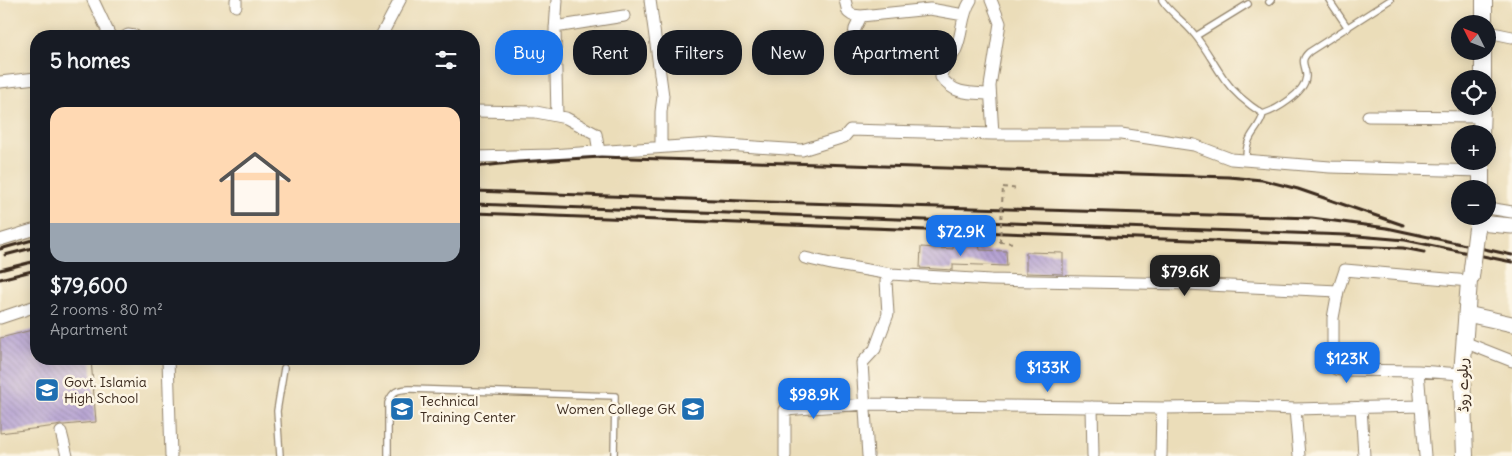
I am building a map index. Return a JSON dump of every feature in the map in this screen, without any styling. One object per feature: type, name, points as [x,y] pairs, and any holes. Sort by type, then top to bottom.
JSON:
[{"type":"main road","points":[[1484,0],[1484,15]]},
{"type":"main road","name":"ریلوے روڈ","points":[[1465,456],[1462,374],[1470,279],[1478,225]]},
{"type":"street","points":[[94,0],[107,30]]},
{"type":"street","points":[[384,30],[400,0]]},
{"type":"street","points":[[557,0],[555,27],[557,116]]},
{"type":"street","points":[[650,0],[663,96],[661,148]]},
{"type":"street","points":[[845,0],[848,12],[860,16],[930,9],[964,15]]},
{"type":"street","points":[[971,0],[964,15],[956,50],[942,70],[941,77],[950,87],[960,92],[990,94]]},
{"type":"street","points":[[991,0],[1000,22],[990,86],[992,134]]},
{"type":"street","points":[[555,27],[624,16]]},
{"type":"street","points":[[855,30],[860,16]]},
{"type":"street","points":[[1496,34],[1512,37]]},
{"type":"street","points":[[0,82],[30,79]]},
{"type":"street","points":[[480,111],[536,112],[566,118],[596,134],[599,152]]},
{"type":"street","points":[[1368,116],[1451,113]]},
{"type":"street","points":[[480,157],[599,152],[711,144],[802,150],[844,138],[850,130],[992,134],[1121,134],[1194,145],[1231,159],[1330,167],[1451,166]]},
{"type":"street","points":[[1496,209],[1512,212]]},
{"type":"street","name":"ریلوے روڈ","points":[[1496,224],[1512,226]]},
{"type":"street","points":[[0,240],[30,231]]},
{"type":"street","points":[[805,258],[891,274],[991,280],[1186,284],[1338,291]]},
{"type":"street","points":[[1462,374],[1418,371],[1342,370],[1336,368],[1333,362],[1333,318],[1338,291],[1345,270],[1470,279]]},
{"type":"street","points":[[868,456],[862,363],[875,349],[888,314],[886,281],[891,274]]},
{"type":"street","points":[[0,318],[30,308]]},
{"type":"street","points":[[1467,314],[1512,324]]},
{"type":"street","points":[[1464,342],[1512,361]]},
{"type":"street","points":[[168,365],[171,456]]},
{"type":"street","points":[[1418,371],[1425,456]]},
{"type":"street","points":[[785,456],[785,410],[865,404],[1295,409],[1420,406]]},
{"type":"street","points":[[1092,407],[1094,456]]},
{"type":"street","points":[[1361,407],[1364,456]]},
{"type":"street","points":[[1161,456],[1162,408]]},
{"type":"street","points":[[1295,409],[1299,456]]},
{"type":"street","points":[[61,432],[67,456]]},
{"type":"lane","points":[[1162,0],[1196,36],[1226,82],[1263,114]]},
{"type":"lane","points":[[1329,0],[1348,28]]},
{"type":"lane","points":[[1263,114],[1280,106],[1299,91],[1306,78],[1303,61],[1304,56],[1308,52],[1390,0]]},
{"type":"lane","points":[[1196,36],[1248,4]]},
{"type":"lane","points":[[1246,160],[1248,143],[1261,122],[1263,114]]},
{"type":"lane","points":[[280,456],[277,411],[284,368]]},
{"type":"lane","points":[[388,456],[388,403],[391,395],[397,390],[410,389],[615,396],[614,456]]},
{"type":"path","points":[[1014,243],[1000,242],[1003,187],[1018,189]]},
{"type":"building","points":[[953,242],[979,243],[980,250],[1006,251],[1007,266],[953,264],[953,270],[920,268],[921,247],[953,249]]},
{"type":"building","points":[[1026,252],[1063,253],[1063,274],[1026,273]]},
{"type":"building","name":"Govt. Islamia High School","points":[[30,330],[30,365],[91,365],[96,422],[0,433],[0,338]]},
{"type":"railway","points":[[480,166],[601,157],[1229,177],[1262,180],[1298,189],[1403,225]]},
{"type":"railway","points":[[480,191],[1312,218],[1387,228],[1512,255]]},
{"type":"railway","points":[[480,204],[1346,235],[1405,240],[1512,262]]},
{"type":"railway","points":[[480,213],[1403,248],[1424,252]]},
{"type":"railway","points":[[0,249],[30,241]]},
{"type":"railway","points":[[5,255],[30,249]]},
{"type":"railway","points":[[0,270],[30,262]]},
{"type":"railway","points":[[0,279],[30,272]]},
{"type":"place","name":"Govt. Islamia High School","points":[[47,390]]},
{"type":"place","name":"Technical Training Center","points":[[402,409]]},
{"type":"place","name":"Women College GK","points":[[693,409]]}]
